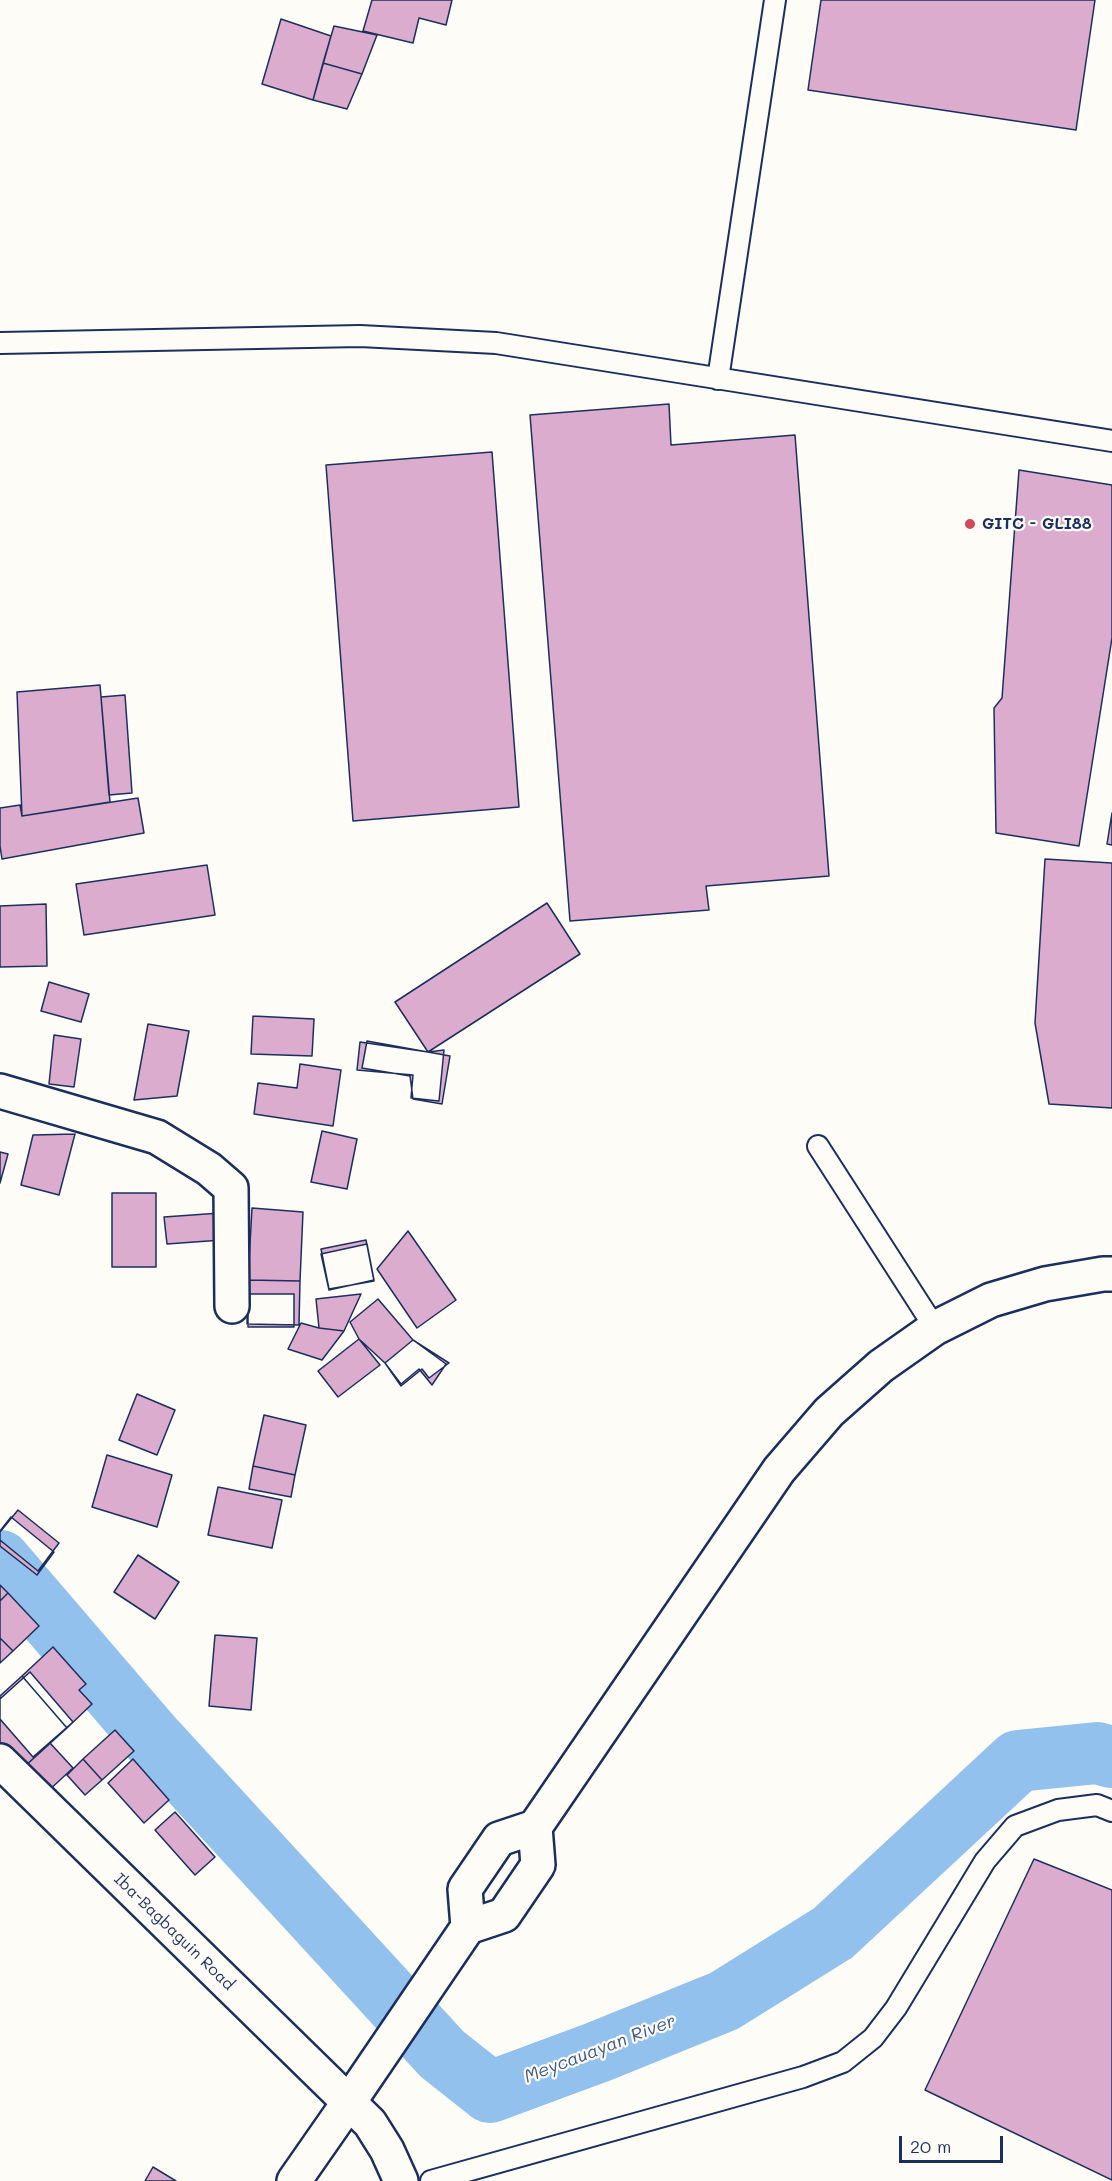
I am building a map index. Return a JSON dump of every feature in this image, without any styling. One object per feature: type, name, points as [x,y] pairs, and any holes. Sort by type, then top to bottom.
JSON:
[{"type":"street","points":[[0,1091],[157,1137],[210,1169],[231,1188],[232,1306]]},
{"type":"street","points":[[468,1927],[465,1889],[499,1839],[535,1827],[779,1470],[830,1412],[881,1365],[935,1328],[991,1300],[1045,1284],[1112,1274]]},
{"type":"street","name":"Iba-Bagbaguin Road","points":[[0,1761],[370,2123],[387,2150],[401,2181]]},
{"type":"street","points":[[294,2181],[468,1927],[504,1915],[537,1865],[535,1827]]},
{"type":"lane","points":[[718,380],[775,0]]},
{"type":"lane","points":[[0,343],[360,336],[496,343],[1112,441]]},
{"type":"lane","points":[[818,1146],[935,1328]]},
{"type":"lane","points":[[431,2181],[803,2078],[843,2062],[873,2038],[896,2008],[985,1861],[1015,1826],[1059,1810],[1097,1805],[1112,1810]]},
{"type":"building","points":[[372,0],[452,0],[446,25],[419,18],[413,43],[363,31]]},
{"type":"building","points":[[821,0],[1095,0],[1076,130],[808,90]]},
{"type":"building","points":[[281,19],[331,36],[313,100],[262,84]]},
{"type":"building","points":[[334,26],[377,35],[362,74],[323,63]]},
{"type":"building","points":[[323,63],[362,74],[347,109],[313,100]]},
{"type":"building","points":[[669,404],[671,445],[795,435],[829,876],[706,886],[709,910],[570,921],[530,415]]},
{"type":"building","points":[[492,452],[519,807],[353,821],[326,465]]},
{"type":"building","points":[[1019,470],[1112,485],[1112,638],[1079,846],[996,833],[994,708],[1002,698]]},
{"type":"building","points":[[100,685],[110,802],[22,816],[17,692]]},
{"type":"building","points":[[125,695],[132,793],[109,795],[101,697]]},
{"type":"building","points":[[138,798],[144,833],[2,859],[0,808],[20,805],[22,816]]},
{"type":"building","points":[[1112,813],[1112,845],[1107,844]]},
{"type":"building","points":[[1045,859],[1112,863],[1112,1108],[1049,1104],[1035,1023]]},
{"type":"building","points":[[207,865],[215,915],[84,935],[76,884]]},
{"type":"building","points":[[547,903],[580,954],[428,1052],[395,1002]]},
{"type":"building","points":[[46,904],[47,966],[0,967],[0,906]]},
{"type":"building","points":[[49,982],[89,994],[81,1022],[41,1011]]},
{"type":"building","points":[[253,1016],[314,1019],[312,1056],[251,1054]]},
{"type":"building","points":[[148,1024],[189,1031],[177,1096],[134,1100]]},
{"type":"building","points":[[54,1035],[81,1039],[74,1087],[49,1084]]},
{"type":"building","points":[[367,1041],[450,1056],[442,1104],[413,1099],[410,1076],[362,1068]]},
{"type":"building","points":[[360,1042],[428,1052],[444,1050],[439,1101],[411,1098],[413,1075],[357,1070]]},
{"type":"building","points":[[300,1064],[341,1070],[333,1126],[254,1114],[258,1083],[297,1088]]},
{"type":"building","points":[[322,1131],[357,1139],[347,1189],[311,1182]]},
{"type":"building","points":[[75,1134],[59,1195],[21,1185],[33,1135]]},
{"type":"building","points":[[0,1152],[8,1154],[0,1183]]},
{"type":"building","points":[[112,1193],[156,1193],[156,1267],[112,1267]]},
{"type":"building","points":[[252,1208],[303,1212],[300,1281],[248,1280]]},
{"type":"building","points":[[220,1213],[222,1240],[167,1244],[164,1217]]},
{"type":"building","points":[[408,1231],[456,1300],[417,1328],[377,1269]]},
{"type":"building","points":[[366,1240],[374,1281],[329,1289],[321,1249]]},
{"type":"building","points":[[367,1244],[374,1280],[329,1290],[321,1254]]},
{"type":"building","points":[[248,1280],[300,1281],[299,1325],[247,1324]]},
{"type":"building","points":[[248,1294],[294,1294],[294,1327],[248,1327]]},
{"type":"building","points":[[361,1294],[344,1331],[319,1328],[316,1299]]},
{"type":"building","points":[[378,1299],[413,1340],[385,1363],[359,1339],[350,1322]]},
{"type":"building","points":[[301,1323],[344,1331],[322,1360],[288,1349]]},
{"type":"building","points":[[359,1339],[380,1365],[338,1397],[318,1371]]},
{"type":"building","points":[[413,1340],[449,1363],[429,1378],[422,1369],[401,1386],[385,1363]]},
{"type":"building","points":[[413,1340],[446,1364],[432,1385],[419,1369],[401,1384],[385,1363]]},
{"type":"building","points":[[137,1394],[175,1410],[157,1455],[119,1440]]},
{"type":"building","points":[[264,1415],[306,1425],[295,1475],[253,1466]]},
{"type":"building","points":[[107,1455],[172,1475],[157,1527],[92,1507]]},
{"type":"building","points":[[253,1466],[295,1475],[291,1497],[249,1489]]},
{"type":"building","points":[[218,1487],[282,1500],[272,1548],[208,1535]]},
{"type":"building","points":[[18,1510],[59,1543],[38,1571],[0,1540],[0,1532]]},
{"type":"building","points":[[11,1517],[54,1552],[37,1575],[0,1546],[0,1531]]},
{"type":"building","points":[[138,1555],[179,1582],[155,1619],[114,1592]]},
{"type":"building","points":[[0,1585],[8,1593],[0,1601]]},
{"type":"building","points":[[8,1593],[39,1626],[13,1651],[0,1638],[0,1601]]},
{"type":"building","points":[[215,1635],[257,1638],[251,1710],[209,1706]]},
{"type":"building","points":[[0,1638],[13,1651],[0,1663]]},
{"type":"building","points":[[53,1647],[86,1684],[79,1690],[92,1704],[67,1728],[22,1676]]},
{"type":"building","points":[[30,1672],[73,1722],[33,1757],[0,1719],[0,1699]]},
{"type":"building","points":[[22,1676],[67,1728],[23,1768],[0,1742],[0,1696]]},
{"type":"building","points":[[115,1730],[134,1751],[102,1780],[83,1759]]},
{"type":"building","points":[[50,1743],[73,1768],[46,1793],[23,1768]]},
{"type":"building","points":[[83,1759],[102,1780],[85,1795],[67,1775]]},
{"type":"building","points":[[133,1759],[169,1800],[144,1823],[108,1783]]},
{"type":"building","points":[[175,1812],[215,1857],[195,1875],[155,1830]]},
{"type":"building","points":[[1034,1859],[1112,1890],[1112,2180],[925,2090]]},
{"type":"building","points":[[153,2167],[176,2181],[145,2181]]},
{"type":"waterway","name":"Meycauayan River","points":[[0,1561],[151,1737],[442,2054],[490,2092],[598,2052],[724,2001],[833,1933],[1018,1761],[1097,1753],[1112,1757]]},
{"type":"place","name":"GITC - GLI88","points":[[970,524]]}]
